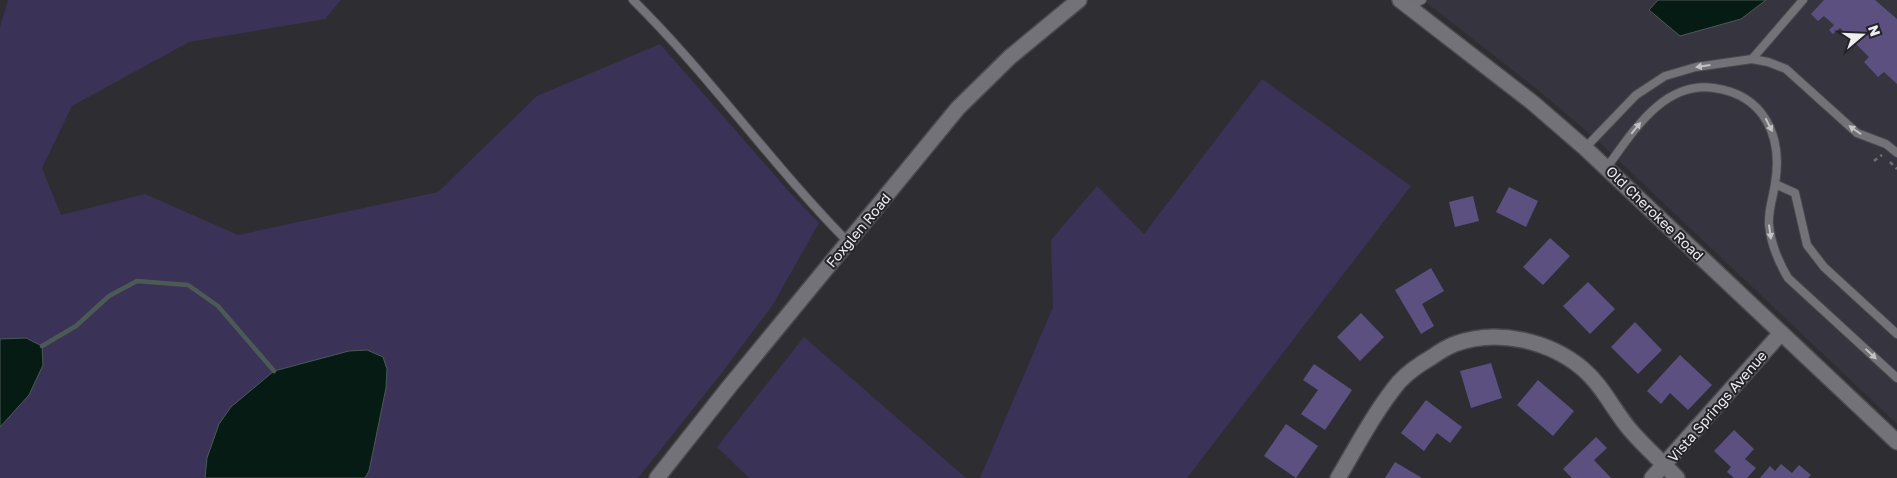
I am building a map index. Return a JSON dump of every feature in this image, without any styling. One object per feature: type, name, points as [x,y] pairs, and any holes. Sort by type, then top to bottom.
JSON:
[{"type":"street","name":"Foxglen Road","points":[[657,478],[729,387],[958,108],[1010,57],[1079,0]]},
{"type":"street","name":"Old Cherokee Road","points":[[1411,2],[1585,148],[1897,442]]},
{"type":"street","name":"Vista Springs Avenue","points":[[1652,478],[1781,333]]},
{"type":"street","points":[[1338,478],[1380,409],[1400,382],[1411,371],[1454,344],[1485,338],[1516,338],[1530,342],[1557,352],[1581,367],[1600,387],[1631,432],[1677,478]]},
{"type":"lane","points":[[632,0],[665,32],[814,208],[848,242]]},
{"type":"lane","points":[[1752,59],[1804,0]]},
{"type":"lane","points":[[1585,148],[1636,94],[1665,76],[1696,66],[1752,59],[1768,62],[1786,69],[1857,133],[1886,144],[1897,153]]},
{"type":"lane","points":[[1607,168],[1636,127],[1653,109],[1672,96],[1698,86],[1739,94],[1760,110],[1774,135],[1777,165],[1769,210],[1770,231],[1773,248],[1788,278],[1897,378]]},
{"type":"lane","points":[[1775,184],[1795,193],[1807,245],[1815,257],[1897,334]]},
{"type":"path","points":[[1874,162],[1882,154],[1897,169]]},
{"type":"shaded area","points":[[8,0],[341,0],[325,19],[189,42],[72,106],[42,168],[61,215],[145,194],[238,235],[438,192],[537,96],[660,44],[791,194],[819,223],[772,306],[638,478],[0,478],[0,427],[29,395],[26,338],[0,339],[0,27]]},
{"type":"shaded area","points":[[1423,0],[1897,0],[1897,424],[1596,139],[1533,86]]},
{"type":"shaded area","points":[[1658,0],[1766,0],[1741,19],[1680,36],[1649,10]]},
{"type":"shaded area","points":[[1262,79],[1411,186],[1187,478],[980,478],[1053,307],[1051,240],[1097,186],[1144,234]]},
{"type":"shaded area","points":[[804,337],[966,478],[749,478],[717,447]]},
{"type":"shaded area","points":[[26,338],[42,346],[43,365],[29,395],[0,427],[0,339]]},
{"type":"shaded area","points":[[367,350],[383,357],[387,369],[386,388],[369,471],[365,478],[205,478],[207,458],[219,424],[231,407],[274,371],[349,351]]},
{"type":"building","points":[[1824,0],[1875,0],[1897,19],[1897,84],[1884,72],[1878,77],[1864,62],[1869,57],[1840,28],[1833,34],[1829,30],[1834,25],[1824,16],[1818,21],[1811,14]]},
{"type":"building","points":[[1509,187],[1538,201],[1526,227],[1496,212]]},
{"type":"building","points":[[1473,196],[1479,221],[1455,227],[1449,202]]},
{"type":"building","points":[[1550,238],[1570,256],[1543,285],[1523,267]]},
{"type":"building","points":[[1431,268],[1444,291],[1422,304],[1434,326],[1421,334],[1395,290]]},
{"type":"building","points":[[1588,282],[1615,309],[1590,334],[1563,306]]},
{"type":"building","points":[[1361,313],[1384,337],[1360,361],[1337,337]]},
{"type":"building","points":[[1635,322],[1662,350],[1638,374],[1611,347]]},
{"type":"building","points":[[1680,355],[1712,385],[1688,410],[1670,393],[1661,404],[1647,391]]},
{"type":"building","points":[[1491,363],[1502,398],[1471,408],[1460,371]]},
{"type":"building","points":[[1314,364],[1352,390],[1325,430],[1301,414],[1318,390],[1303,380]]},
{"type":"building","points":[[1538,380],[1574,411],[1553,436],[1517,405]]},
{"type":"building","points":[[1426,400],[1462,427],[1450,443],[1437,433],[1424,451],[1401,433]]},
{"type":"building","points":[[1286,424],[1318,446],[1296,478],[1264,456]]},
{"type":"building","points":[[1734,430],[1754,449],[1745,459],[1756,468],[1747,478],[1734,478],[1727,472],[1731,467],[1714,451]]},
{"type":"building","points":[[1596,437],[1607,448],[1594,460],[1611,478],[1572,478],[1563,469]]},
{"type":"building","points":[[1395,462],[1422,478],[1385,478]]},
{"type":"building","points":[[1781,464],[1792,473],[1799,465],[1811,475],[1808,478],[1760,478],[1770,466],[1775,471]]},
{"type":"waterway","points":[[42,346],[76,326],[109,296],[137,281],[188,285],[218,306],[274,371]]}]
